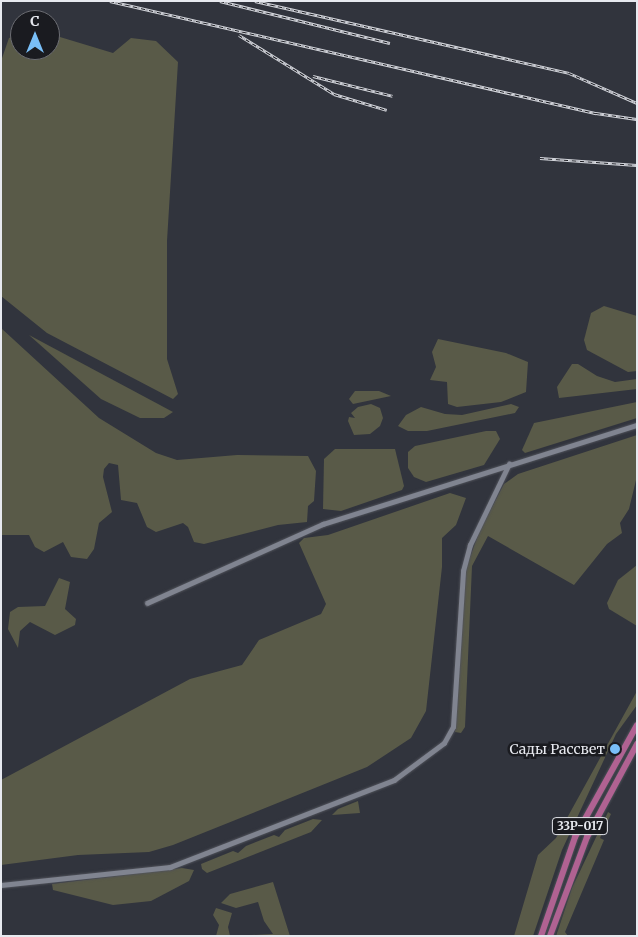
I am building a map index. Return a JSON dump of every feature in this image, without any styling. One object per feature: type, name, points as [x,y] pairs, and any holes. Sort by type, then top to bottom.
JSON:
[{"type":"highway","name":"33Р-017","points":[[542,936],[558,879],[575,838],[637,724]]},
{"type":"highway","name":"33Р-017","points":[[550,936],[586,838],[637,744]]},
{"type":"street","points":[[147,603],[323,524],[637,425]]},
{"type":"street","points":[[1,885],[170,868],[394,780],[444,742],[453,727],[463,571],[470,545],[509,464]]},
{"type":"green space","points":[[60,37],[113,53],[131,38],[156,41],[178,62],[167,241],[167,359],[178,394],[173,399],[47,333],[1,296],[1,61],[9,38],[10,60],[60,60]]},
{"type":"green space","points":[[604,306],[637,316],[637,371],[628,372],[587,350],[584,340],[591,313]]},
{"type":"green space","points":[[1,328],[99,418],[156,453],[177,460],[237,455],[308,456],[316,471],[314,501],[308,506],[307,522],[278,525],[204,544],[194,542],[188,527],[183,523],[156,532],[147,527],[137,503],[121,500],[118,465],[109,463],[104,469],[103,477],[112,512],[99,523],[94,549],[87,559],[71,557],[63,542],[44,552],[35,547],[29,535],[1,535]]},
{"type":"green space","points":[[29,335],[173,412],[164,418],[140,418],[101,399]]},
{"type":"green space","points":[[438,339],[506,353],[528,362],[526,392],[501,402],[457,407],[448,404],[447,382],[430,380],[436,367],[432,352]]},
{"type":"green space","points":[[572,364],[578,364],[597,376],[615,382],[637,379],[637,389],[559,398],[557,387]]},
{"type":"green space","points":[[355,391],[379,391],[391,396],[353,404],[349,399]]},
{"type":"green space","points":[[637,402],[637,418],[525,453],[522,450],[534,423]]},
{"type":"green space","points":[[371,404],[380,408],[383,418],[380,426],[370,434],[354,435],[348,421],[349,417],[355,418],[351,413],[358,407]]},
{"type":"green space","points":[[511,404],[519,407],[515,413],[427,431],[408,431],[398,426],[406,415],[421,407],[445,414],[462,415]]},
{"type":"green space","points":[[486,431],[496,431],[500,439],[484,465],[426,482],[414,477],[408,468],[408,452],[415,446]]},
{"type":"green space","points":[[637,435],[637,476],[629,509],[620,523],[622,533],[607,544],[574,585],[488,536],[472,566],[465,727],[461,733],[455,732],[466,568],[480,530],[504,484],[518,474]]},
{"type":"green space","points":[[335,449],[395,449],[404,486],[402,490],[341,511],[323,509],[324,459]]},
{"type":"green space","points":[[450,493],[466,498],[456,525],[442,538],[442,567],[426,711],[411,738],[367,767],[173,845],[149,852],[78,855],[1,865],[1,780],[190,679],[242,665],[259,640],[321,614],[326,604],[299,543],[304,538],[328,535]]},
{"type":"green space","points":[[637,565],[637,626],[609,609],[607,603],[618,580]]},
{"type":"green space","points":[[59,578],[70,582],[65,609],[76,619],[75,625],[55,635],[30,622],[20,631],[18,648],[8,629],[10,612],[18,607],[45,606]]},
{"type":"green space","points":[[637,691],[637,705],[616,734],[562,850],[533,936],[514,936],[538,855],[556,838]]},
{"type":"green space","points":[[358,801],[360,813],[332,815],[338,809]]},
{"type":"green space","points":[[608,812],[611,814],[600,838],[604,840],[565,932],[568,936],[556,936],[572,888]]},
{"type":"green space","points":[[313,819],[322,820],[311,832],[207,873],[202,869],[201,864],[233,851],[238,853],[246,846],[274,835],[279,837],[285,830]]},
{"type":"green space","points":[[182,868],[194,870],[189,881],[151,901],[113,905],[53,890],[52,884]]},
{"type":"green space","points":[[273,882],[290,936],[234,936],[273,934],[264,921],[258,902],[236,908],[221,903],[230,894]]},
{"type":"green space","points":[[216,908],[232,913],[228,927],[230,936],[216,936],[219,925],[213,915]]},
{"type":"railway","points":[[110,1],[596,113],[637,119]]},
{"type":"railway","points":[[220,1],[390,43]]},
{"type":"railway","points":[[255,1],[569,73],[637,103]]},
{"type":"railway","points":[[239,35],[334,94],[387,110]]},
{"type":"railway","points":[[313,76],[393,96]]},
{"type":"railway","points":[[540,158],[637,165]]},
{"type":"place","name":"Сады Рассвет","points":[[615,749]]}]
